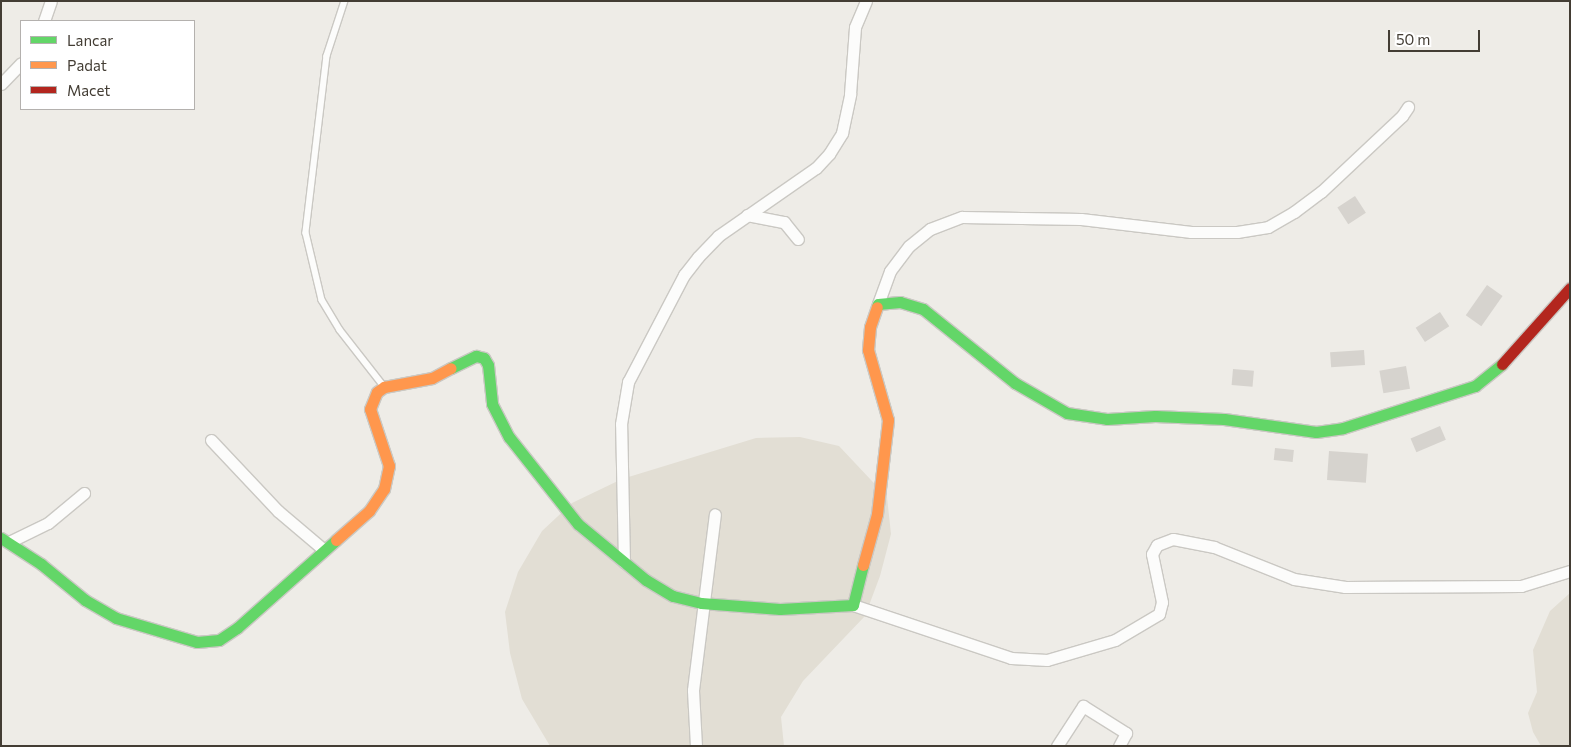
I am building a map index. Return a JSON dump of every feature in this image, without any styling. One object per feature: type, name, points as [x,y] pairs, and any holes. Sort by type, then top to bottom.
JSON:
[{"type":"street","points":[[44,20],[51,1]]},
{"type":"street","points":[[624,562],[621,424],[628,382],[684,275],[718,236],[816,168],[842,133],[850,94],[855,27],[866,1]]},
{"type":"street","points":[[1,84],[20,64]]},
{"type":"street","points":[[853,604],[872,532],[886,457],[888,420],[868,350],[870,327],[890,271],[909,246],[930,229],[962,217],[1081,219],[1191,232],[1237,232],[1268,227],[1294,212],[1321,192],[1402,116],[1408,107]]},
{"type":"street","points":[[747,215],[784,222],[798,239]]},
{"type":"street","points":[[878,304],[900,302],[922,309],[1015,383],[1067,413],[1107,419],[1155,416],[1224,419],[1316,432],[1343,428],[1475,386],[1506,360],[1570,288]]},
{"type":"street","points":[[5,540],[102,611],[197,642],[210,642],[228,635],[369,511],[384,489],[389,466],[370,409],[374,396],[384,387],[432,378],[472,356],[484,358],[489,370],[492,404],[509,437],[578,524],[659,588],[701,603],[780,610],[853,604],[1011,658],[1047,660],[1115,640],[1159,614],[1162,602],[1152,554],[1157,545],[1173,539],[1214,547],[1294,579],[1346,588],[1521,586],[1570,571]]},
{"type":"street","points":[[212,440],[278,511],[324,550]]},
{"type":"street","points":[[5,540],[48,523],[84,493]]},
{"type":"street","points":[[696,746],[693,690],[701,603],[715,514]]},
{"type":"street","points":[[1057,746],[1083,706],[1126,733],[1119,746]]},
{"type":"lane","points":[[345,1],[327,56],[306,233],[322,300],[340,330],[384,387]]},
{"type":"shaded area","points":[[800,437],[839,446],[887,497],[891,534],[880,576],[865,616],[803,681],[781,717],[784,746],[550,746],[522,699],[510,653],[505,612],[518,572],[542,531],[572,503],[622,479],[756,438]]},
{"type":"shaded area","points":[[1570,593],[1570,746],[1541,746],[1533,732],[1528,713],[1537,692],[1533,650],[1550,611]]},
{"type":"building","points":[[1355,196],[1366,213],[1348,224],[1337,207]]},
{"type":"building","points":[[1487,285],[1503,296],[1481,326],[1466,315]]},
{"type":"building","points":[[1440,312],[1449,326],[1425,342],[1416,328]]},
{"type":"building","points":[[1364,350],[1365,365],[1331,367],[1330,352]]},
{"type":"building","points":[[1406,366],[1410,389],[1383,393],[1379,371]]},
{"type":"building","points":[[1233,369],[1254,371],[1253,387],[1232,385]]},
{"type":"building","points":[[1440,426],[1446,440],[1416,452],[1411,439]]},
{"type":"building","points":[[1275,448],[1294,450],[1293,462],[1274,460]]},
{"type":"building","points":[[1329,451],[1368,454],[1366,483],[1327,480]]},
{"type":"traffic: fast","points":[[877,307],[878,304],[900,302],[923,309],[1015,383],[1067,413],[1107,419],[1155,416],[1224,419],[1316,432],[1343,428],[1475,386],[1502,364]]},
{"type":"traffic: fast","points":[[451,368],[476,356],[484,358],[488,365],[492,404],[509,437],[578,524],[646,580],[673,596],[701,603],[780,609],[853,605],[863,565]]},
{"type":"traffic: fast","points":[[1,538],[41,564],[85,600],[116,618],[197,642],[219,640],[237,628],[336,540]]},
{"type":"traffic: slow","points":[[863,565],[877,514],[888,420],[868,350],[870,327],[877,307]]},
{"type":"traffic: slow","points":[[336,540],[369,511],[384,489],[389,466],[370,409],[377,392],[384,387],[432,378],[451,368]]},
{"type":"traffic: jam","points":[[1502,364],[1570,288]]}]
